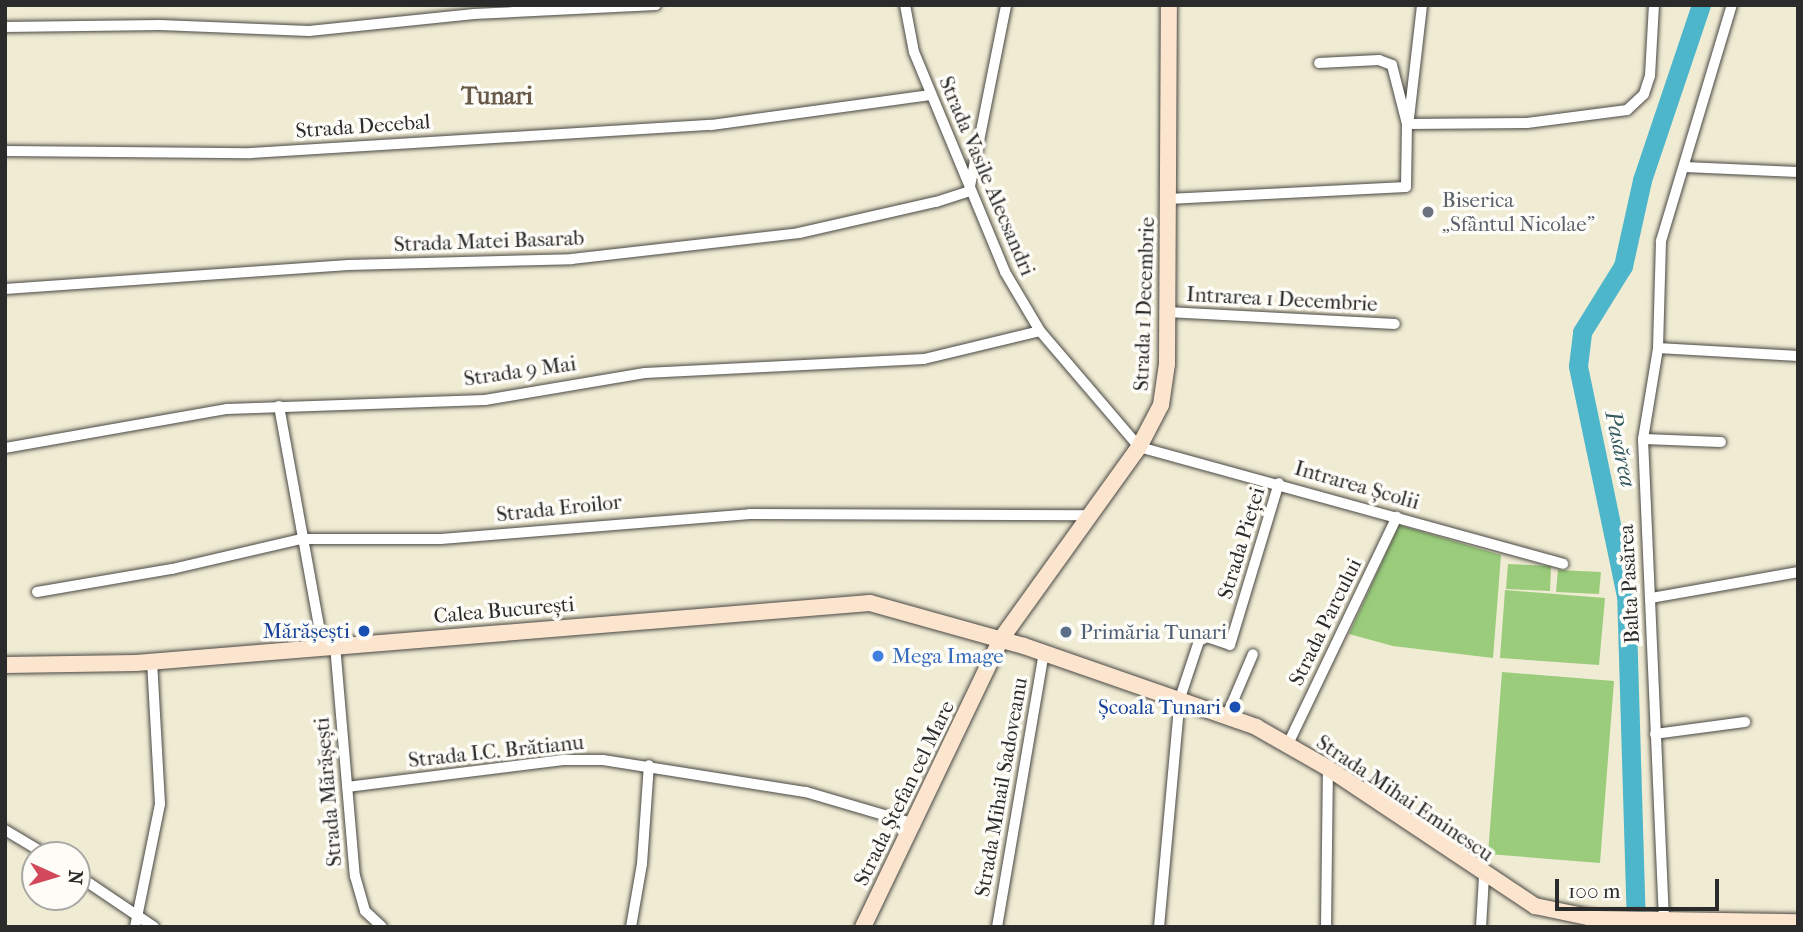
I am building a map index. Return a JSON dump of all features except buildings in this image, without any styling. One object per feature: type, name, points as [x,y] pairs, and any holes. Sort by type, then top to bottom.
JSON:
[{"type":"main road","name":"Strada 1 Decembrie","points":[[1001,639],[1139,447],[1161,405],[1165,386],[1167,312],[1169,5]]},
{"type":"main road","name":"Calea București","points":[[5,665],[152,662],[852,602],[1001,639]]},
{"type":"main road","name":"Strada Mihai Eminescu","points":[[1001,639],[1227,715],[1288,744],[1328,768],[1518,898],[1553,912],[1614,920],[1661,922],[1798,922]]},
{"type":"main road","name":"Strada Ștefan cel Mare","points":[[863,927],[915,824],[1001,639]]},
{"type":"street","points":[[5,27],[160,25],[309,31],[474,14],[656,5]]},
{"type":"street","name":"Strada Vasile Alecsandri","points":[[905,5],[914,52],[969,191],[1005,272],[1040,331],[1139,447]]},
{"type":"street","points":[[969,191],[1006,5]]},
{"type":"street","points":[[1168,199],[1404,188],[1408,184],[1407,124],[1422,5]]},
{"type":"street","points":[[1407,124],[1527,123],[1627,110],[1644,94],[1650,76],[1654,5]]},
{"type":"street","name":"Balta Pasărea","points":[[1661,922],[1643,439],[1658,348],[1661,242],[1732,5]]},
{"type":"street","points":[[1319,63],[1379,60],[1392,65],[1407,124]]},
{"type":"street","name":"Strada Decebal","points":[[5,150],[251,153],[711,125],[931,95]]},
{"type":"street","points":[[1684,167],[1798,172]]},
{"type":"street","name":"Strada Matei Basarab","points":[[5,289],[348,265],[572,259],[799,233],[969,191]]},
{"type":"street","name":"Intrarea 1 Decembrie","points":[[1167,312],[1395,324]]},
{"type":"street","name":"Strada 9 Mai","points":[[5,448],[176,415],[279,406],[485,400],[645,373],[924,359],[1040,331]]},
{"type":"street","points":[[1658,348],[1798,356]]},
{"type":"street","name":"Strada Mărășești","points":[[279,406],[301,540],[329,646],[362,902],[370,919],[382,927]]},
{"type":"street","points":[[1643,439],[1721,442]]},
{"type":"street","name":"Intrarea Școlii","points":[[1139,447],[1279,483],[1563,564]]},
{"type":"street","name":"Strada Pieței","points":[[1180,698],[1199,640],[1208,637],[1230,645],[1279,483]]},
{"type":"street","name":"Strada Eroilor","points":[[37,592],[172,569],[301,540],[441,539],[750,514],[1090,515]]},
{"type":"street","name":"Strada Parcului","points":[[1288,744],[1397,517]]},
{"type":"street","points":[[1651,598],[1798,572]]},
{"type":"street","name":"Strada Mihail Sadoveanu","points":[[998,927],[1044,653]]},
{"type":"street","points":[[1227,715],[1253,654]]},
{"type":"street","points":[[135,927],[160,804],[152,662]]},
{"type":"street","points":[[1159,927],[1180,698]]},
{"type":"street","points":[[1655,734],[1745,722]]},
{"type":"street","name":"Strada I.C. Brătianu","points":[[347,787],[565,760],[649,765],[806,792],[915,824]]},
{"type":"street","points":[[631,927],[642,864],[649,765]]},
{"type":"street","points":[[1326,927],[1328,768]]},
{"type":"street","points":[[5,830],[23,841]]},
{"type":"street","points":[[1481,927],[1484,876]]},
{"type":"street","points":[[91,884],[154,927]]},
{"type":"green space","points":[[1399,525],[1501,555],[1493,658],[1393,646],[1349,634]]},
{"type":"green space","points":[[1508,564],[1551,566],[1550,591],[1506,589]]},
{"type":"green space","points":[[1558,570],[1601,572],[1599,594],[1556,592]]},
{"type":"green space","points":[[1505,590],[1605,598],[1599,665],[1500,658]]},
{"type":"green space","points":[[1502,672],[1614,681],[1600,863],[1488,854]]},
{"type":"waterway","name":"Pasărea","points":[[1636,927],[1626,596],[1578,366],[1582,332],[1623,266],[1642,180],[1701,5]]},
{"type":"place","name":"Biserica „Sfântul Nicolae\"","points":[[1428,212]]},
{"type":"place","name":"Mărășești","points":[[364,631]]},
{"type":"place","name":"Primăria Tunari","points":[[1066,632]]},
{"type":"place","name":"Mega Image","points":[[878,656]]},
{"type":"place","name":"Școala Tunari","points":[[1235,707]]},
{"type":"district","name":"Tunari","points":[[497,97]]}]
